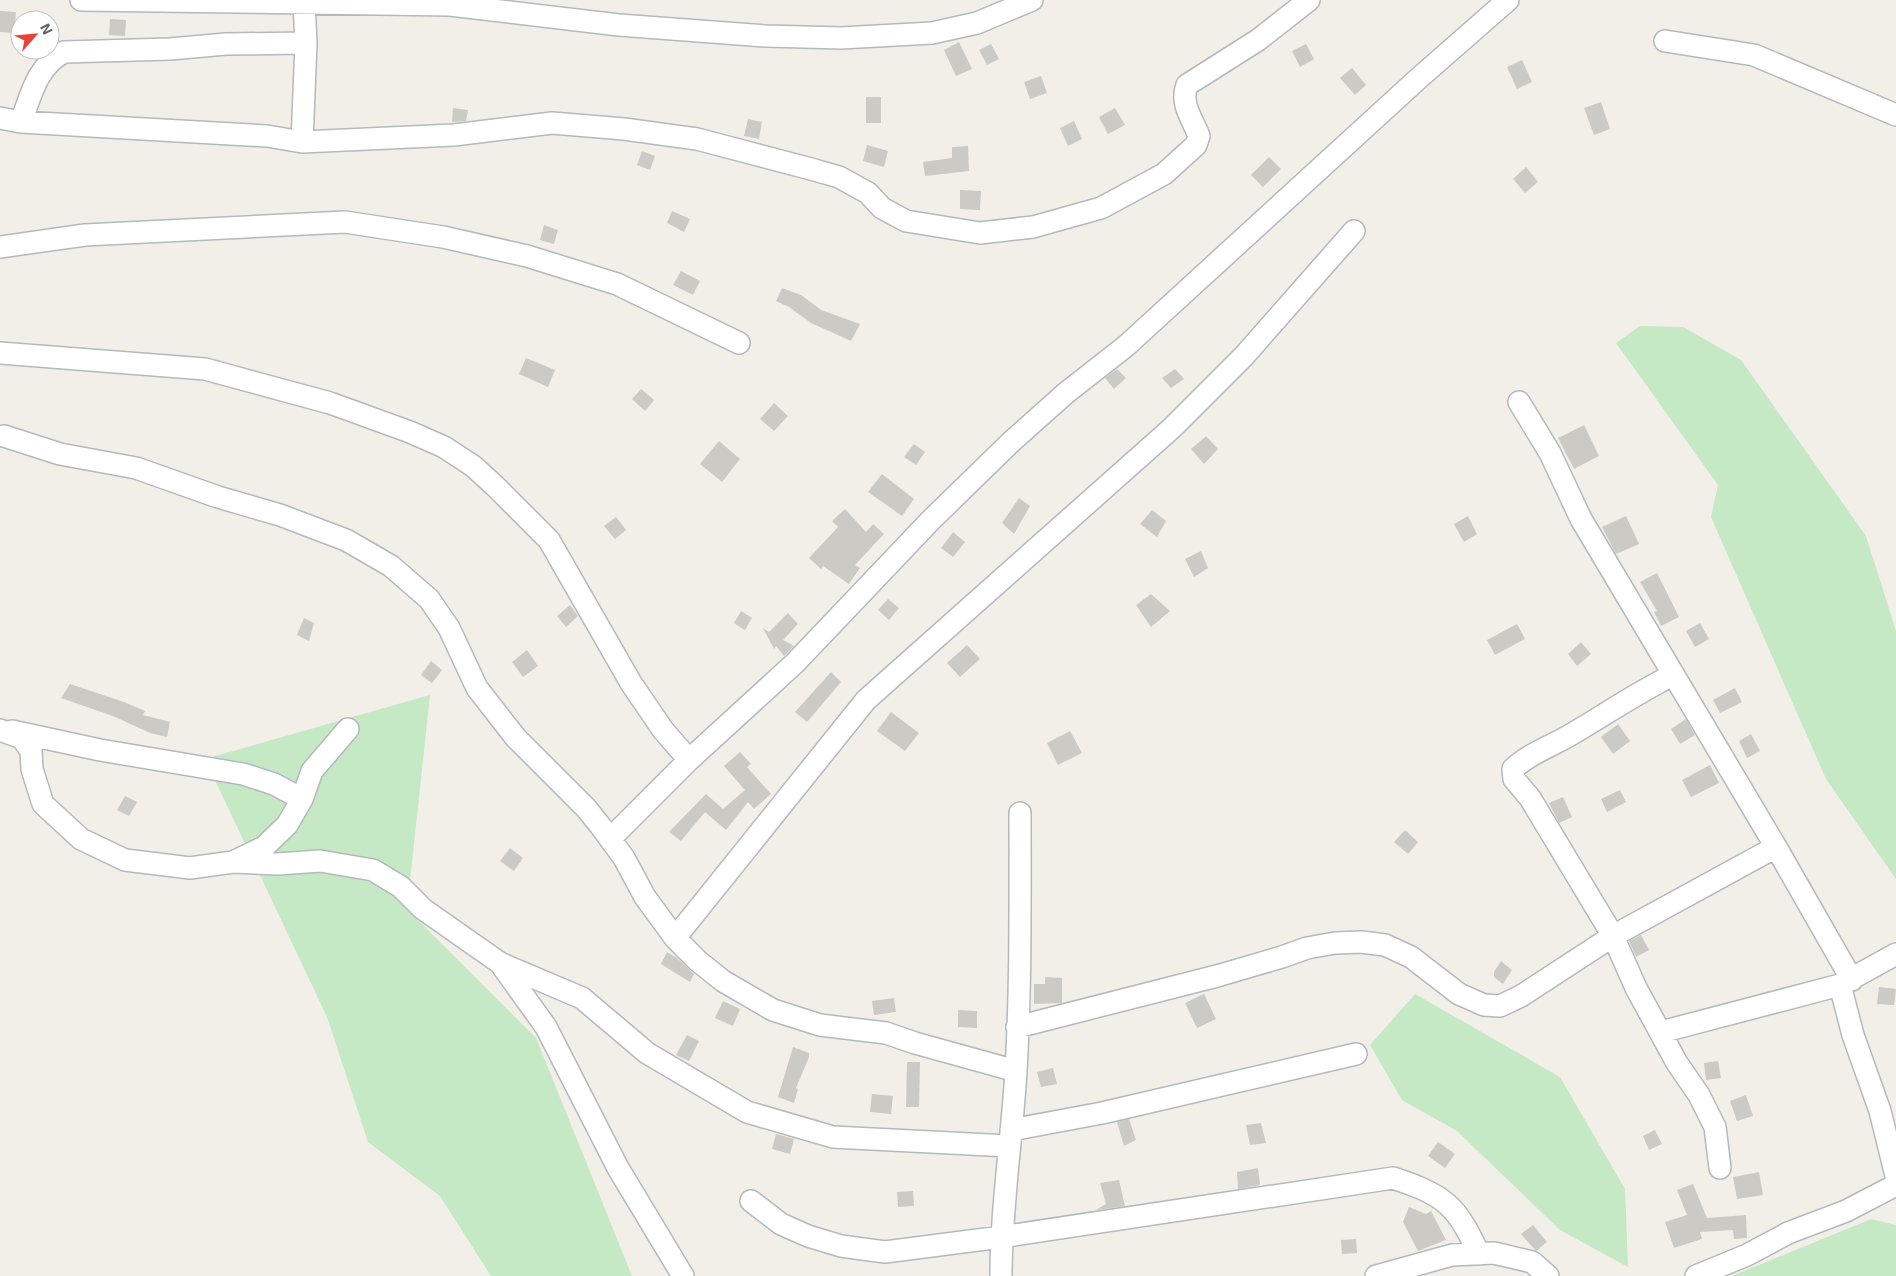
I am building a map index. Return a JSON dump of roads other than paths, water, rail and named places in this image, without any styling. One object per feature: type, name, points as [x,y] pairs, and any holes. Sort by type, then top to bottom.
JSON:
[{"type":"street","points":[[81,0],[450,5],[629,26],[766,36],[841,38],[932,33],[977,23],[1032,0]]},
{"type":"street","points":[[0,118],[21,122],[267,136],[302,142],[454,135],[506,127],[552,123],[614,128],[697,139],[839,177],[868,193],[882,208],[906,221],[980,233],[1033,227],[1100,208],[1164,174],[1196,145],[1199,136],[1183,95],[1187,85],[1258,40],[1309,0]]},
{"type":"street","points":[[610,839],[689,760],[795,664],[930,521],[1011,442],[1066,393],[1126,346],[1419,78],[1508,0]]},
{"type":"street","points":[[302,142],[306,43],[304,3]]},
{"type":"street","points":[[1665,41],[1754,55],[1896,115]]},
{"type":"street","points":[[21,122],[35,83],[51,60],[64,52],[170,49],[226,44],[306,43]]},
{"type":"street","points":[[0,247],[85,235],[345,222],[443,237],[527,256],[617,284],[739,343]]},
{"type":"street","points":[[675,938],[866,700],[1172,428],[1244,356],[1354,231]]},
{"type":"street","points":[[0,353],[205,369],[330,403],[410,432],[444,447],[473,466],[549,540],[631,683],[662,730],[689,760]]},
{"type":"street","points":[[1519,402],[1550,453],[1581,519],[1776,847],[1846,982],[1853,1035],[1880,1111],[1896,1176]]},
{"type":"street","points":[[4,436],[60,454],[136,468],[218,497],[280,515],[346,540],[391,566],[429,599],[449,628],[477,688],[516,738],[586,808],[624,858],[645,897],[675,938],[698,961],[723,981],[773,1010],[820,1025],[886,1033],[1016,1071]]},
{"type":"street","points":[[1673,675],[1652,685],[1572,734],[1522,760],[1513,769],[1514,779],[1535,806],[1613,936],[1636,988],[1677,1063],[1699,1095],[1714,1127],[1720,1168]]},
{"type":"street","points":[[0,729],[100,750],[243,774],[282,787],[302,799]]},
{"type":"street","points":[[0,729],[22,738],[31,751],[32,769],[43,804],[81,840],[125,860],[190,868],[233,862],[278,864],[320,861],[373,870],[401,887],[423,909],[500,963],[582,998],[647,1053],[747,1112],[833,1137],[1010,1138],[1102,1112],[1356,1054]]},
{"type":"street","points":[[233,862],[264,847],[287,825],[302,799],[312,771],[348,729]]},
{"type":"street","points":[[1001,1276],[1001,1237],[1016,1071],[1020,813]]},
{"type":"street","points":[[1017,1027],[1218,976],[1307,948],[1335,942],[1361,942],[1385,945],[1411,956],[1460,994],[1484,1005],[1500,1006],[1521,996],[1613,936],[1776,847]]},
{"type":"street","points":[[1661,1032],[1846,982],[1896,954]]},
{"type":"street","points":[[500,963],[546,1027],[618,1168],[683,1276]]},
{"type":"street","points":[[751,1201],[781,1224],[841,1246],[885,1252],[1001,1237],[1393,1178],[1424,1190],[1447,1204],[1467,1230],[1479,1254]]},
{"type":"street","points":[[1696,1276],[1747,1255],[1788,1233],[1846,1211],[1896,1185]]},
{"type":"street","points":[[1376,1276],[1452,1255],[1494,1253],[1532,1262],[1548,1276]]}]
